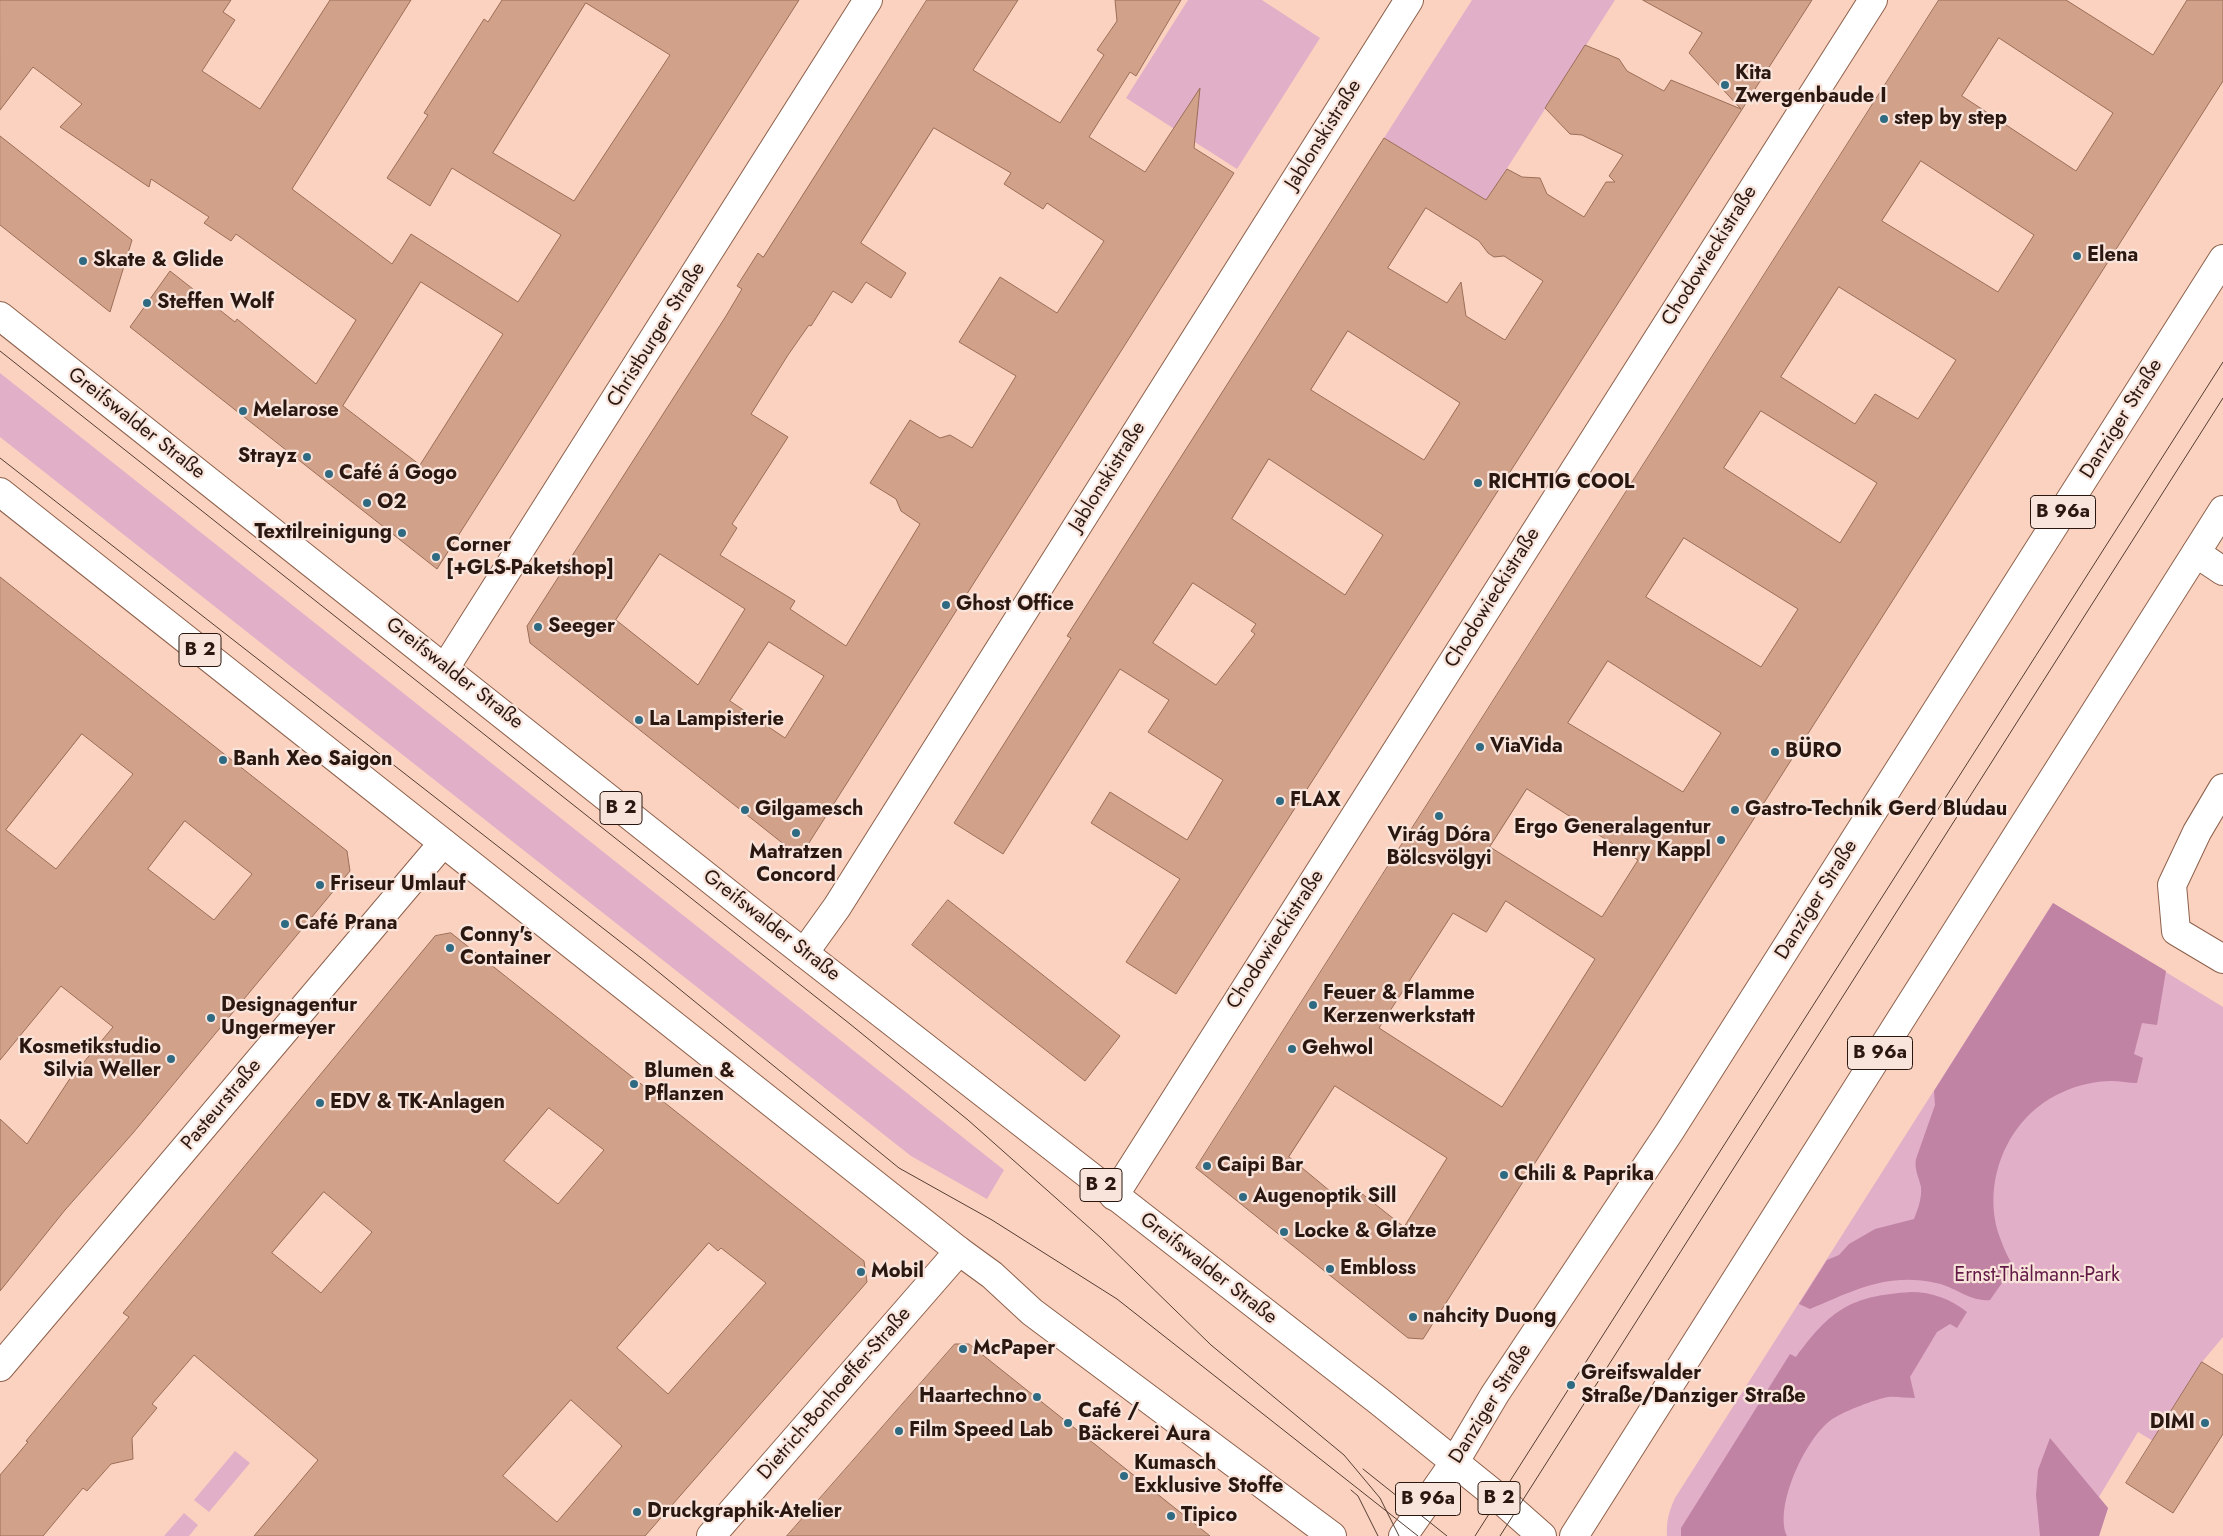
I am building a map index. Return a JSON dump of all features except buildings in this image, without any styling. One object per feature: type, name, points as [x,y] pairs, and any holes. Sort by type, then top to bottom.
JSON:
[{"type":"main road","name":"Christburger Straße","points":[[445,668],[868,0]]},
{"type":"main road","name":"Jablonskistraße","points":[[804,953],[846,894],[1409,0]]},
{"type":"main road","name":"Chodowieckistraße","points":[[1114,1196],[1873,0]]},
{"type":"main road","name":"Danziger Straße","points":[[1403,1536],[1454,1462],[1495,1394],[1670,1131],[2223,259]]},
{"type":"main road","name":"Greifswalder Straße","points":[[0,316],[804,953],[1380,1402],[1542,1536]]},
{"type":"main road","name":"B 2","points":[[0,492],[959,1251],[992,1275],[1032,1312],[1332,1536]]},
{"type":"main road","name":"B 96a","points":[[1574,1536],[2223,510]]},
{"type":"main road","points":[[2196,553],[2223,572]]},
{"type":"main road","points":[[2222,957],[2176,931],[2172,885],[2197,832],[2223,788]]},
{"type":"main road","name":"Pasteurstraße","points":[[0,1367],[443,843]]},
{"type":"main road","name":"Dietrich-Bonhoeffer-Straße","points":[[711,1536],[959,1251]]},
{"type":"green space","points":[[1188,0],[1262,0],[1320,38],[1237,169],[1126,98]]},
{"type":"green space","points":[[1472,0],[1615,0],[1486,201],[1384,138]]},
{"type":"green space","points":[[0,373],[1004,1170],[987,1199],[911,1156],[0,437]]},
{"type":"green space","name":"Ernst-Thälmann-Park","points":[[2053,903],[2223,1007],[2223,1337],[2202,1362],[2153,1441],[2138,1432],[2099,1497],[2108,1508],[2099,1536],[1667,1536],[1668,1517],[1675,1498]]},
{"type":"green space","points":[[235,1451],[250,1463],[209,1512],[194,1500]]},
{"type":"green space","points":[[184,1513],[198,1525],[189,1536],[164,1536]]},
{"type":"shaded area","points":[[2053,903],[2166,971],[2157,1025],[2142,1023],[2134,1054],[2143,1058],[2137,1083],[2099,1082],[2063,1092],[2044,1102],[2028,1116],[2014,1133],[2004,1152],[1997,1172],[1994,1214],[1999,1235],[2007,1255],[2014,1266],[1990,1300],[1969,1297],[1936,1283],[1902,1280],[1871,1285],[1810,1309],[1799,1304],[1827,1260],[1839,1255],[1849,1244],[1875,1229],[1914,1219],[1921,1191],[1916,1170],[1916,1159],[1935,1105],[1934,1091]]},
{"type":"shaded area","points":[[1911,1292],[1941,1297],[1967,1312],[1957,1328],[1950,1324],[1937,1332],[1910,1377],[1915,1398],[1888,1397],[1876,1400],[1845,1412],[1824,1426],[1804,1454],[1789,1489],[1784,1523],[1787,1536],[1681,1536],[1681,1528],[1790,1354],[1796,1357],[1820,1327],[1844,1308],[1873,1297]]},
{"type":"shaded area","points":[[2050,1438],[2108,1508],[2099,1536],[2040,1536],[2036,1495],[2038,1470]]},
{"type":"tram line","points":[[0,351],[850,1024],[968,1120],[1101,1238],[1211,1345],[1344,1455],[1380,1498],[1399,1536]]},
{"type":"tram line","points":[[1475,1536],[2223,362]]},
{"type":"tram line","points":[[1500,1536],[2223,398]]},
{"type":"tram line","points":[[0,458],[645,961],[899,1168],[992,1220],[1117,1299],[1418,1536]]},
{"type":"tram line","points":[[1363,1469],[1447,1536]]},
{"type":"tram line","points":[[1351,1490],[1358,1496],[1378,1536]]},
{"type":"place","name":"Kita Zwergenbaude I","points":[[1725,85]]},
{"type":"place","name":"step by step","points":[[1884,119]]},
{"type":"place","name":"Elena","points":[[2077,256]]},
{"type":"place","name":"Skate & Glide","points":[[83,261]]},
{"type":"place","name":"Steffen Wolf","points":[[147,303]]},
{"type":"place","name":"Melarose","points":[[243,411]]},
{"type":"place","name":"Strayz","points":[[307,457]]},
{"type":"place","name":"Café á Gogo","points":[[329,474]]},
{"type":"place","name":"RICHTIG COOL","points":[[1478,483]]},
{"type":"place","name":"O2","points":[[367,503]]},
{"type":"place","name":"Textilreinigung","points":[[402,533]]},
{"type":"place","name":"Corner [+GLS-Paketshop]","points":[[436,557]]},
{"type":"place","name":"Ghost Office","points":[[946,605]]},
{"type":"place","name":"Seeger","points":[[538,627]]},
{"type":"place","name":"La Lampisterie","points":[[639,720]]},
{"type":"place","name":"ViaVida","points":[[1480,747]]},
{"type":"place","name":"BÜRO","points":[[1775,752]]},
{"type":"place","name":"Banh Xeo Saigon","points":[[223,760]]},
{"type":"place","name":"FLAX","points":[[1280,801]]},
{"type":"place","name":"Gilgamesch","points":[[745,810]]},
{"type":"place","name":"Gastro-Technik Gerd Bludau","points":[[1735,810]]},
{"type":"place","name":"Virág Dóra Bölcsvölgyi","points":[[1439,816]]},
{"type":"place","name":"Matratzen Concord","points":[[796,833]]},
{"type":"place","name":"Ergo Generalagentur Henry Kappl","points":[[1721,840]]},
{"type":"place","name":"Friseur Umlauf","points":[[320,885]]},
{"type":"place","name":"Café Prana","points":[[285,924]]},
{"type":"place","name":"Conny's Container","points":[[450,948]]},
{"type":"place","name":"Feuer & Flamme Kerzenwerkstatt","points":[[1313,1005]]},
{"type":"place","name":"Designagentur Ungermeyer","points":[[211,1018]]},
{"type":"place","name":"Gehwol","points":[[1292,1049]]},
{"type":"place","name":"Kosmetikstudio Silvia Weller","points":[[171,1059]]},
{"type":"place","name":"Blumen & Pflanzen","points":[[634,1084]]},
{"type":"place","name":"EDV & TK-Anlagen","points":[[320,1103]]},
{"type":"place","name":"Caipi Bar","points":[[1207,1166]]},
{"type":"place","name":"Chili & Paprika","points":[[1504,1175]]},
{"type":"place","name":"Augenoptik Sill","points":[[1243,1197]]},
{"type":"place","name":"Locke & Glatze","points":[[1284,1232]]},
{"type":"place","name":"Embloss","points":[[1330,1269]]},
{"type":"place","name":"Mobil","points":[[861,1272]]},
{"type":"place","name":"nahcity Duong","points":[[1413,1317]]},
{"type":"place","name":"McPaper","points":[[963,1349]]},
{"type":"place","name":"Greifswalder Straße/Danziger Straße","points":[[1571,1385]]},
{"type":"place","name":"Haartechno","points":[[1037,1397]]},
{"type":"place","name":"Café / Bäckerei Aura","points":[[1068,1423]]},
{"type":"place","name":"DIMI","points":[[2205,1423]]},
{"type":"place","name":"Film Speed Lab","points":[[899,1431]]},
{"type":"place","name":"Kumasch Exklusive Stoffe","points":[[1124,1476]]},
{"type":"place","name":"Druckgraphik-Atelier","points":[[637,1512]]},
{"type":"place","name":"Tipico","points":[[1171,1516]]}]
